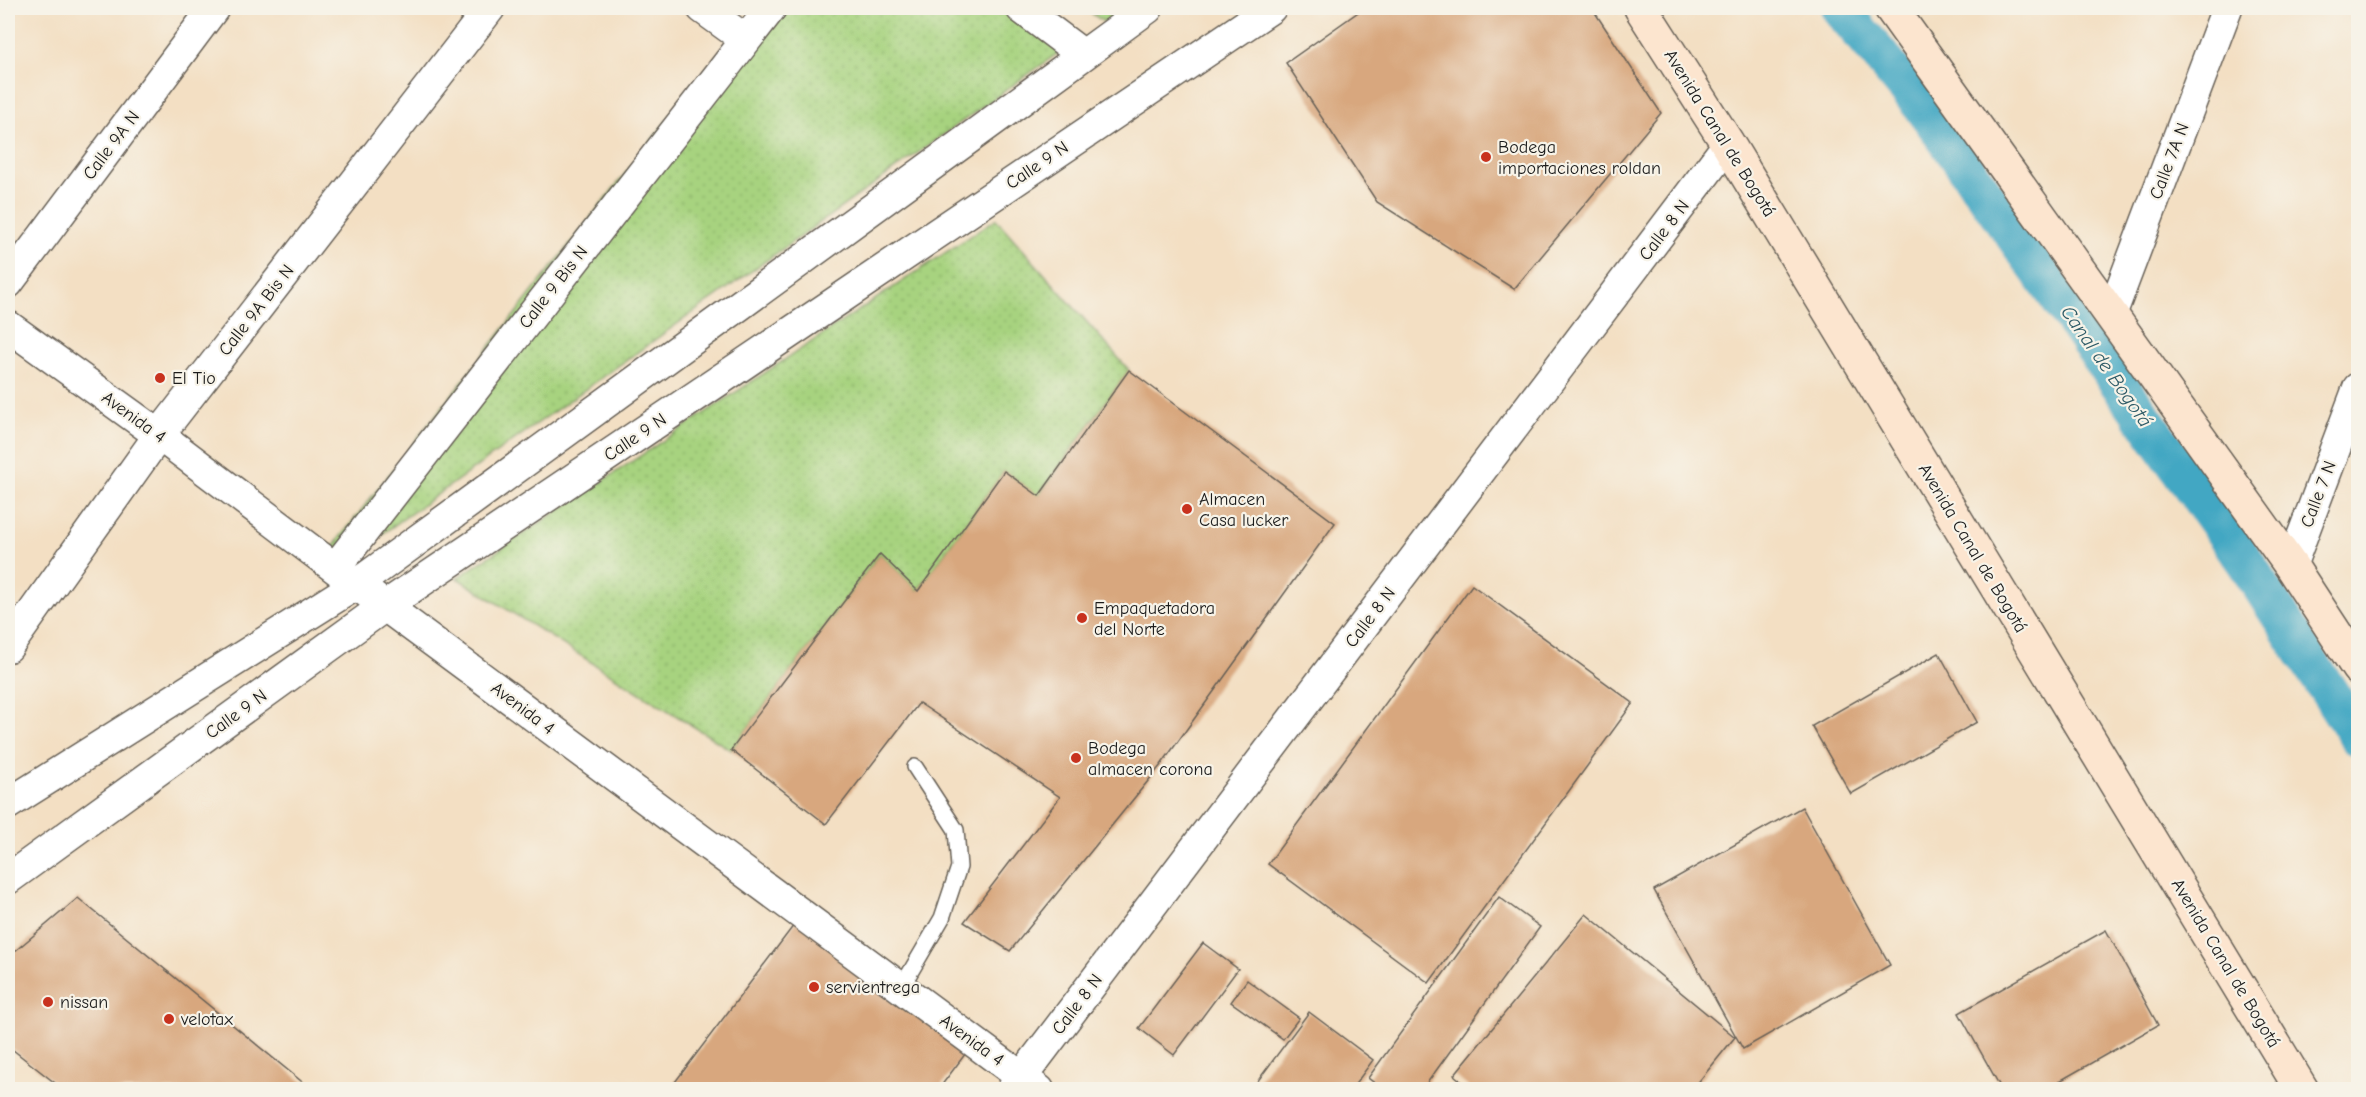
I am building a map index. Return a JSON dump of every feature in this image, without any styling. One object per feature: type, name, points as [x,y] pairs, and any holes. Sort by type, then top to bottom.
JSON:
[{"type":"main road","name":"Avenida Canal de Bogotá","points":[[1641,8],[1728,144],[2302,1089]]},
{"type":"main road","points":[[1891,8],[2291,566],[2358,668]]},
{"type":"street","name":"Calle 9A N","points":[[8,284],[214,8]]},
{"type":"street","name":"Calle 9A Bis N","points":[[8,647],[159,435],[490,8]]},
{"type":"street","points":[[702,8],[746,40]]},
{"type":"street","name":"Calle 9 Bis N","points":[[346,575],[771,8]]},
{"type":"street","points":[[1021,8],[1082,54]]},
{"type":"street","points":[[8,804],[346,575],[1148,8]]},
{"type":"street","name":"Calle 9 N","points":[[8,879],[385,606],[1270,8]]},
{"type":"street","name":"Calle 7A N","points":[[2111,315],[2227,8]]},
{"type":"street","name":"Calle 8 N","points":[[1024,1085],[1728,144]]},
{"type":"street","name":"Avenida 4","points":[[8,326],[159,435],[385,606],[902,988],[1024,1085]]},
{"type":"street","name":"Calle 7 N","points":[[2291,566],[2358,388]]},
{"type":"lane","points":[[902,988],[942,918],[959,867],[956,830],[915,767]]},
{"type":"green space","points":[[750,8],[1005,8],[1061,51],[344,561],[330,550],[753,11]]},
{"type":"green space","points":[[1084,8],[1124,8],[1104,22]]},
{"type":"green space","points":[[996,219],[1129,370],[1038,496],[1004,471],[918,591],[880,554],[731,750],[457,578]]},
{"type":"building","name":"Bodega importaciones roldan","points":[[1364,8],[1592,8],[1661,113],[1514,289],[1377,202],[1286,63]]},
{"type":"building","points":[[1129,370],[1335,523],[1161,765],[1010,951],[964,922],[1060,797],[919,703],[826,824],[731,750],[880,554],[918,591],[1004,471],[1039,496]]},
{"type":"building","points":[[1472,585],[1633,703],[1429,983],[1268,864]]},
{"type":"building","points":[[1939,653],[1977,722],[1851,794],[1812,726]]},
{"type":"building","points":[[1802,807],[1890,965],[1743,1049],[1654,890]]},
{"type":"building","points":[[1499,897],[1540,927],[1422,1090],[1384,1090],[1368,1078]]},
{"type":"building","points":[[78,898],[312,1090],[64,1090],[8,1046],[8,957]]},
{"type":"building","points":[[1586,914],[1735,1037],[1692,1090],[1472,1090],[1454,1075]]},
{"type":"building","name":"servientrega","points":[[797,921],[966,1053],[938,1090],[669,1090]]},
{"type":"building","points":[[2106,930],[2158,1025],[2044,1090],[2002,1090],[1959,1013]]},
{"type":"building","points":[[1203,943],[1238,969],[1174,1055],[1139,1028]]},
{"type":"building","points":[[1247,980],[1299,1018],[1283,1039],[1231,1002]]},
{"type":"building","points":[[1309,1012],[1373,1060],[1351,1090],[1251,1090]]},
{"type":"waterway","name":"Canal de Bogotá","points":[[1840,8],[1926,111],[2244,560],[2358,737]]},
{"type":"place","name":"Bodega importaciones roldan","points":[[1486,157]]},
{"type":"place","name":"El Tio","points":[[160,378]]},
{"type":"place","name":"Almacen Casa lucker","points":[[1187,509]]},
{"type":"place","name":"Empaquetadora del Norte","points":[[1082,618]]},
{"type":"place","name":"Bodega almacen corona","points":[[1076,758]]},
{"type":"place","name":"servientrega","points":[[814,987]]},
{"type":"place","name":"nissan","points":[[48,1002]]},
{"type":"place","name":"velotax","points":[[169,1019]]}]
